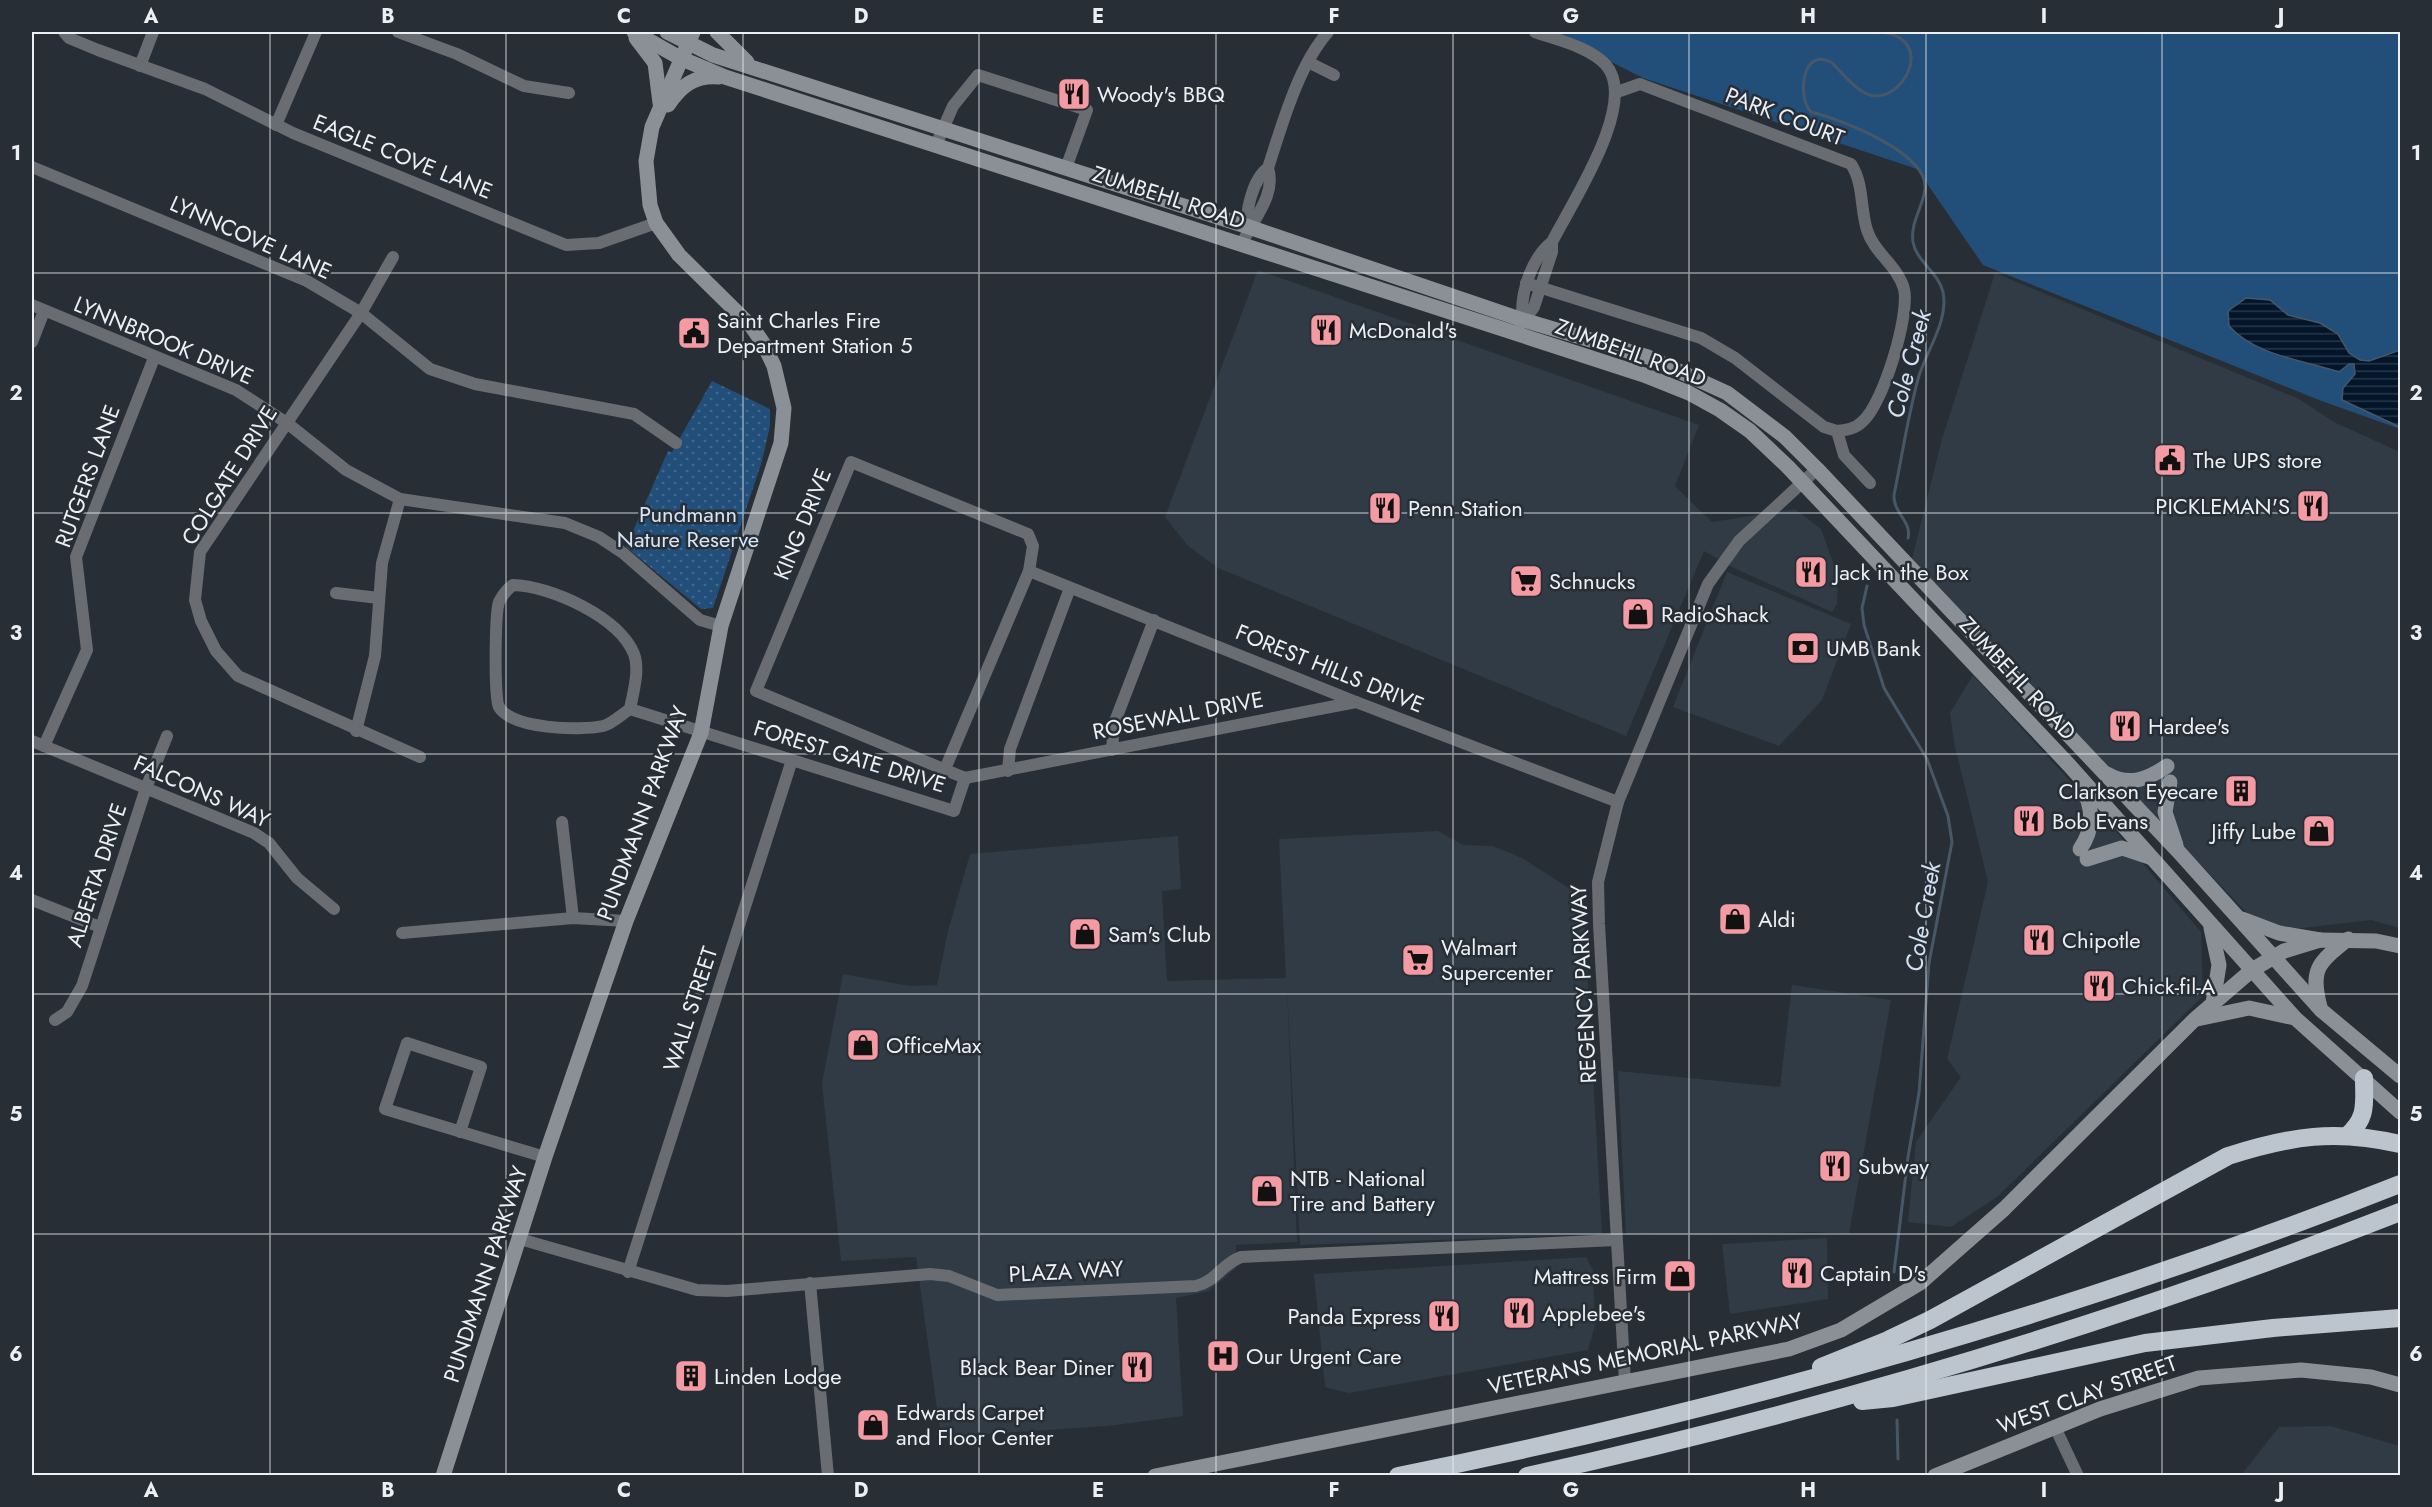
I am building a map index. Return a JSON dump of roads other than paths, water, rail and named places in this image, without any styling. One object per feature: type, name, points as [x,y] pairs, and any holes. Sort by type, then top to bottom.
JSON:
[{"type":"highway","points":[[2347,1136],[2360,1123],[2364,1110],[2364,1078]]},
{"type":"highway","points":[[1733,1401],[1888,1340],[1930,1320],[2228,1156],[2278,1140],[2347,1136],[2400,1144]]},
{"type":"highway","points":[[1398,1476],[1584,1437],[1733,1401],[1867,1365],[2071,1303],[2226,1250],[2400,1184]]},
{"type":"highway","points":[[1527,1476],[1806,1407],[2079,1327],[2214,1281],[2400,1212]]},
{"type":"highway","points":[[1806,1407],[1893,1398],[2145,1343],[2273,1328],[2400,1318]]},
{"type":"main road","name":"ZUMBEHL ROAD","points":[[632,32],[687,44],[754,68],[1249,227],[1523,320],[1648,357],[1727,393],[1785,437],[1817,469],[2178,851],[2321,1010],[2400,1076]]},
{"type":"main road","points":[[632,32],[645,45],[655,63],[660,109]]},
{"type":"main road","name":"ZUMBEHL ROAD","points":[[667,32],[687,44],[725,77],[1644,375],[1689,393],[1720,410],[1750,431],[1803,482],[2069,765],[2295,1018],[2400,1112]]},
{"type":"main road","points":[[717,32],[734,52],[754,68]]},
{"type":"main road","name":"PUNDMANN PARKWAY","points":[[443,1476],[545,1157],[626,921],[701,733],[721,626],[781,443],[784,408],[774,366],[752,327],[679,255],[656,223],[646,185],[646,161],[652,127],[687,44]]},
{"type":"main road","points":[[652,127],[687,82],[710,76],[725,77]]},
{"type":"main road","points":[[1924,610],[1937,598]]},
{"type":"main road","points":[[2069,765],[2089,799],[2091,826],[2084,854],[2122,848],[2154,859]]},
{"type":"main road","points":[[2101,771],[2110,777],[2133,782],[2149,778],[2168,766]]},
{"type":"main road","points":[[2170,782],[2165,812],[2178,851]]},
{"type":"main road","points":[[2238,917],[2279,933],[2320,940]]},
{"type":"main road","points":[[2210,925],[2219,965],[2213,1003]]},
{"type":"main road","points":[[2321,1010],[2314,986],[2318,967],[2348,939]]},
{"type":"main road","name":"VETERANS MEMORIAL PARKWAY","points":[[1155,1476],[1789,1349],[1841,1330],[1920,1283],[2025,1189],[2194,1020],[2252,970],[2273,956],[2320,940],[2348,939],[2400,946]]},
{"type":"main road","points":[[2194,1020],[2249,1008],[2295,1018]]},
{"type":"main road","name":"WEST CLAY STREET","points":[[1935,1476],[1954,1472],[2055,1427],[2151,1392],[2199,1378],[2224,1374],[2301,1370],[2371,1377],[2400,1385]]},
{"type":"street","name":"EAGLE COVE LANE","points":[[64,32],[69,38],[205,89],[276,125],[566,245],[599,243],[656,223]]},
{"type":"street","points":[[140,66],[153,32]]},
{"type":"street","points":[[276,125],[316,32]]},
{"type":"street","points":[[398,32],[457,54],[524,86],[569,93]]},
{"type":"street","points":[[1242,244],[1249,227],[1258,218],[1266,197],[1270,175],[1268,168],[1285,115],[1308,62],[1328,32]]},
{"type":"street","points":[[1523,320],[1520,303],[1526,283],[1546,247],[1552,242],[1601,152],[1617,92],[1607,66],[1592,54],[1535,32]]},
{"type":"street","points":[[1308,62],[1334,75]]},
{"type":"street","points":[[936,145],[953,106],[978,75],[1087,110],[1066,168]]},
{"type":"street","name":"PARK COURT","points":[[1617,92],[1640,84],[1650,87],[1851,164],[1858,175],[1867,230],[1878,250],[1900,277],[1905,307],[1880,396],[1861,423],[1851,429],[1837,431]]},
{"type":"street","name":"LYNNCOVE LANE","points":[[32,167],[307,281],[361,313],[430,369],[475,384],[634,414],[676,443]]},
{"type":"street","points":[[1517,335],[1523,320],[1534,307],[1552,252],[1552,242]]},
{"type":"street","name":"COLGATE DRIVE","points":[[393,257],[361,313],[200,552],[195,600],[201,621],[216,651],[238,676],[356,731],[420,757]]},
{"type":"street","points":[[1526,283],[1701,338],[1735,358],[1824,427],[1837,431],[1844,455],[1870,483]]},
{"type":"street","name":"LYNNBROOK DRIVE","points":[[32,306],[236,390],[287,423],[346,470],[400,499],[565,523],[599,537],[623,553],[700,620],[721,626]]},
{"type":"street","points":[[32,342],[44,311]]},
{"type":"street","name":"RUTGERS LANE","points":[[44,746],[87,650],[76,558],[154,358]]},
{"type":"street","name":"KING DRIVE","points":[[850,462],[1028,534],[1033,546],[1029,571],[945,769],[756,691],[850,462]]},
{"type":"street","name":"REGENCY PARKWAY","points":[[1624,1382],[1598,882],[1618,802],[1708,584],[1739,541],[1817,469]]},
{"type":"street","points":[[356,731],[375,656],[382,563],[400,499]]},
{"type":"street","name":"FOREST HILLS DRIVE","points":[[1029,571],[1356,702],[1618,802]]},
{"type":"street","points":[[513,585],[544,590],[579,602],[610,626],[634,655],[636,677],[630,709],[604,726],[538,725],[519,723],[507,716],[497,705],[496,619],[498,604],[505,591],[513,585]]},
{"type":"street","points":[[1008,771],[1010,749],[1070,588]]},
{"type":"street","points":[[336,593],[379,598]]},
{"type":"street","points":[[1112,750],[1114,724],[1154,620]]},
{"type":"street","name":"ROSEWALL DRIVE","points":[[965,778],[1356,702]]},
{"type":"street","name":"FOREST GATE DRIVE","points":[[630,709],[954,811],[965,778]]},
{"type":"street","name":"ALBERTA DRIVE","points":[[55,1020],[67,1011],[82,986],[146,788],[167,736]]},
{"type":"street","name":"FALCONS WAY","points":[[32,741],[262,838],[297,878],[334,909]]},
{"type":"street","name":"WALL STREET","points":[[628,1272],[792,760]]},
{"type":"street","points":[[945,769],[965,778]]},
{"type":"street","points":[[562,822],[573,918]]},
{"type":"street","points":[[32,900],[100,927]]},
{"type":"street","points":[[402,933],[573,918],[626,921]]},
{"type":"street","points":[[460,1132],[481,1067],[407,1043],[386,1109],[460,1132],[545,1157]]},
{"type":"street","name":"PLAZA WAY","points":[[520,1239],[628,1272],[697,1290],[726,1291],[941,1275],[969,1282],[997,1295],[1196,1286],[1210,1281],[1225,1266],[1241,1257],[1616,1240]]},
{"type":"street","points":[[810,1283],[828,1476]]},
{"type":"street","points":[[2055,1427],[2078,1476]]},
{"type":"waterway","name":"Cole Creek","points":[[1879,32],[1898,37],[1908,46],[1911,58],[1908,71],[1901,83],[1891,92],[1878,96],[1865,93],[1851,83],[1831,62],[1821,59],[1813,62],[1808,68],[1803,87],[1804,97],[1811,112],[1842,122],[1880,140],[1913,163],[1922,176],[1925,189],[1913,228],[1913,242],[1918,255],[1941,285],[1944,303],[1940,325],[1918,379],[1894,495],[1896,507],[1909,532],[1908,538]]},
{"type":"waterway","name":"Cole Creek","points":[[1867,586],[1862,608],[1864,625],[1884,688],[1927,759],[1948,816],[1952,842],[1929,963],[1919,1093],[1908,1157],[1894,1272]]},
{"type":"waterway","name":"Cole Creek","points":[[1897,1420],[1898,1459]]},
{"type":"place","name":"Woody's BBQ","points":[[1074,94]]},
{"type":"place","name":"McDonald's","points":[[1326,330]]},
{"type":"place","name":"Saint Charles Fire Department Station 5","points":[[694,333]]},
{"type":"place","name":"The UPS store","points":[[2170,460]]},
{"type":"place","name":"PICKLEMAN'S","points":[[2313,506]]},
{"type":"place","name":"Penn Station","points":[[1385,508]]},
{"type":"place","name":"Jack in the Box","points":[[1811,572]]},
{"type":"place","name":"Schnucks","points":[[1526,581]]},
{"type":"place","name":"RadioShack","points":[[1638,614]]},
{"type":"place","name":"UMB Bank","points":[[1803,648]]},
{"type":"place","name":"Hardee's","points":[[2125,726]]},
{"type":"place","name":"Clarkson Eyecare","points":[[2241,791]]},
{"type":"place","name":"Bob Evans","points":[[2029,821]]},
{"type":"place","name":"Jiffy Lube","points":[[2319,831]]},
{"type":"place","name":"Aldi","points":[[1735,919]]},
{"type":"place","name":"Sam's Club","points":[[1085,934]]},
{"type":"place","name":"Chipotle","points":[[2039,940]]},
{"type":"place","name":"Walmart Supercenter","points":[[1418,960]]},
{"type":"place","name":"Chick-fil-A","points":[[2099,986]]},
{"type":"place","name":"OfficeMax","points":[[863,1045]]},
{"type":"place","name":"Subway","points":[[1835,1166]]},
{"type":"place","name":"NTB - National Tire and Battery","points":[[1267,1191]]},
{"type":"place","name":"Captain D's","points":[[1797,1273]]},
{"type":"place","name":"Mattress Firm","points":[[1680,1276]]},
{"type":"place","name":"Applebee's","points":[[1519,1313]]},
{"type":"place","name":"Panda Express","points":[[1444,1316]]},
{"type":"place","name":"Our Urgent Care","points":[[1223,1356]]},
{"type":"place","name":"Black Bear Diner","points":[[1137,1367]]},
{"type":"place","name":"Linden Lodge","points":[[691,1376]]},
{"type":"place","name":"Edwards Carpet and Floor Center","points":[[873,1425]]},
{"type":"park label","name":"Pundmann Nature Reserve","points":[[688,526]]}]
